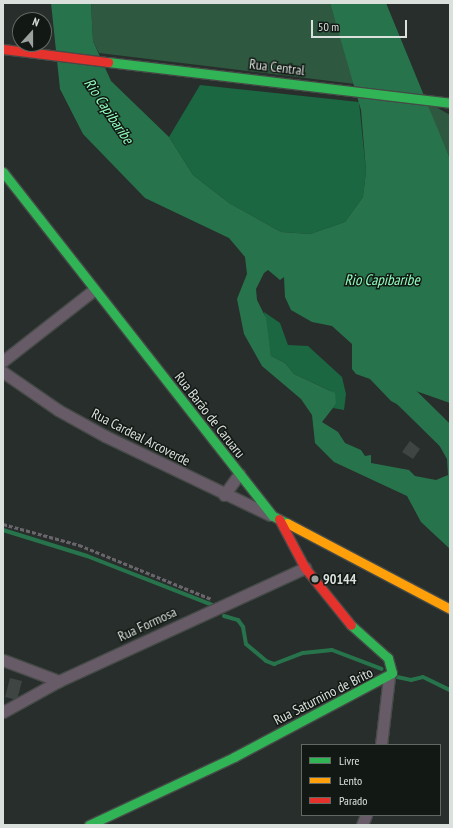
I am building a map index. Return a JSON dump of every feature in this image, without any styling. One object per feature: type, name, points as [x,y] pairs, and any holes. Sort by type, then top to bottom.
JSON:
[{"type":"street","name":"Rua Central","points":[[3,49],[100,59],[450,103]]},
{"type":"street","name":"Rua Barão de Caruaru","points":[[3,172],[239,474],[276,518],[450,609]]},
{"type":"street","points":[[3,360],[94,290]]},
{"type":"street","name":"Rua Cardeal Arcoverde","points":[[3,372],[58,410],[224,495],[276,518]]},
{"type":"street","points":[[224,495],[239,474]]},
{"type":"street","name":"Rua Saturnino de Brito","points":[[89,825],[167,790],[389,677],[392,669],[388,658],[346,620],[305,568],[276,518]]},
{"type":"street","name":"Rua Formosa","points":[[3,712],[59,681],[305,568]]},
{"type":"street","points":[[3,660],[59,681]]},
{"type":"street","points":[[380,744],[389,677]]},
{"type":"path","points":[[3,524],[79,545],[225,605]]},
{"type":"shaded area","points":[[91,3],[330,3],[355,84],[99,53],[93,41]]},
{"type":"shaded area","points":[[200,85],[359,102],[366,171],[363,197],[345,222],[310,234],[281,232],[229,203],[193,175],[169,137]]},
{"type":"shaded area","points":[[427,102],[450,115],[450,159],[436,129]]},
{"type":"shaded area","points":[[264,312],[280,323],[288,345],[308,346],[342,377],[346,394],[344,410],[333,408],[336,404],[331,391],[294,374],[285,363],[271,356]]},
{"type":"water","name":"Rio Capibaribe","points":[[51,3],[91,3],[93,41],[111,81],[169,137],[193,175],[229,203],[281,232],[310,234],[345,222],[363,197],[366,171],[361,110],[330,3],[386,3],[450,159],[450,403],[413,390],[409,396],[416,404],[412,409],[414,413],[391,401],[370,379],[356,374],[352,369],[352,344],[332,326],[312,322],[291,310],[285,297],[284,277],[280,280],[268,270],[264,273],[256,289],[257,300],[266,318],[271,356],[285,363],[294,374],[335,393],[336,404],[322,422],[338,432],[345,443],[361,450],[365,456],[371,455],[371,463],[409,470],[415,476],[436,480],[448,475],[447,459],[438,443],[443,430],[450,424],[450,549],[421,522],[407,496],[334,462],[315,443],[312,415],[301,399],[262,366],[244,334],[237,299],[247,274],[245,257],[229,238],[145,198],[83,134],[60,89]]},
{"type":"building","points":[[410,441],[420,449],[413,459],[402,452]]},
{"type":"building","points":[[10,678],[22,681],[17,700],[5,697]]},
{"type":"waterway","name":"Rio Capibaribe","points":[[393,384],[450,440]]},
{"type":"waterway","points":[[3,530],[87,556],[213,605]]},
{"type":"waterway","points":[[224,616],[238,620],[243,627],[246,644],[266,661],[274,664],[303,653],[332,650],[382,669]]},
{"type":"waterway","points":[[397,677],[411,680],[423,677],[450,690]]},
{"type":"traffic: fast","points":[[108,62],[450,103]]},
{"type":"traffic: fast","points":[[3,172],[273,516],[287,523]]},
{"type":"traffic: fast","points":[[89,825],[234,757],[392,673],[388,658],[351,625]]},
{"type":"traffic: slow","points":[[287,523],[450,609]]},
{"type":"traffic: jam","points":[[3,49],[108,62]]},
{"type":"traffic: jam","points":[[279,519],[305,568],[351,625]]},
{"type":"place","name":"90144","points":[[315,579]]}]
